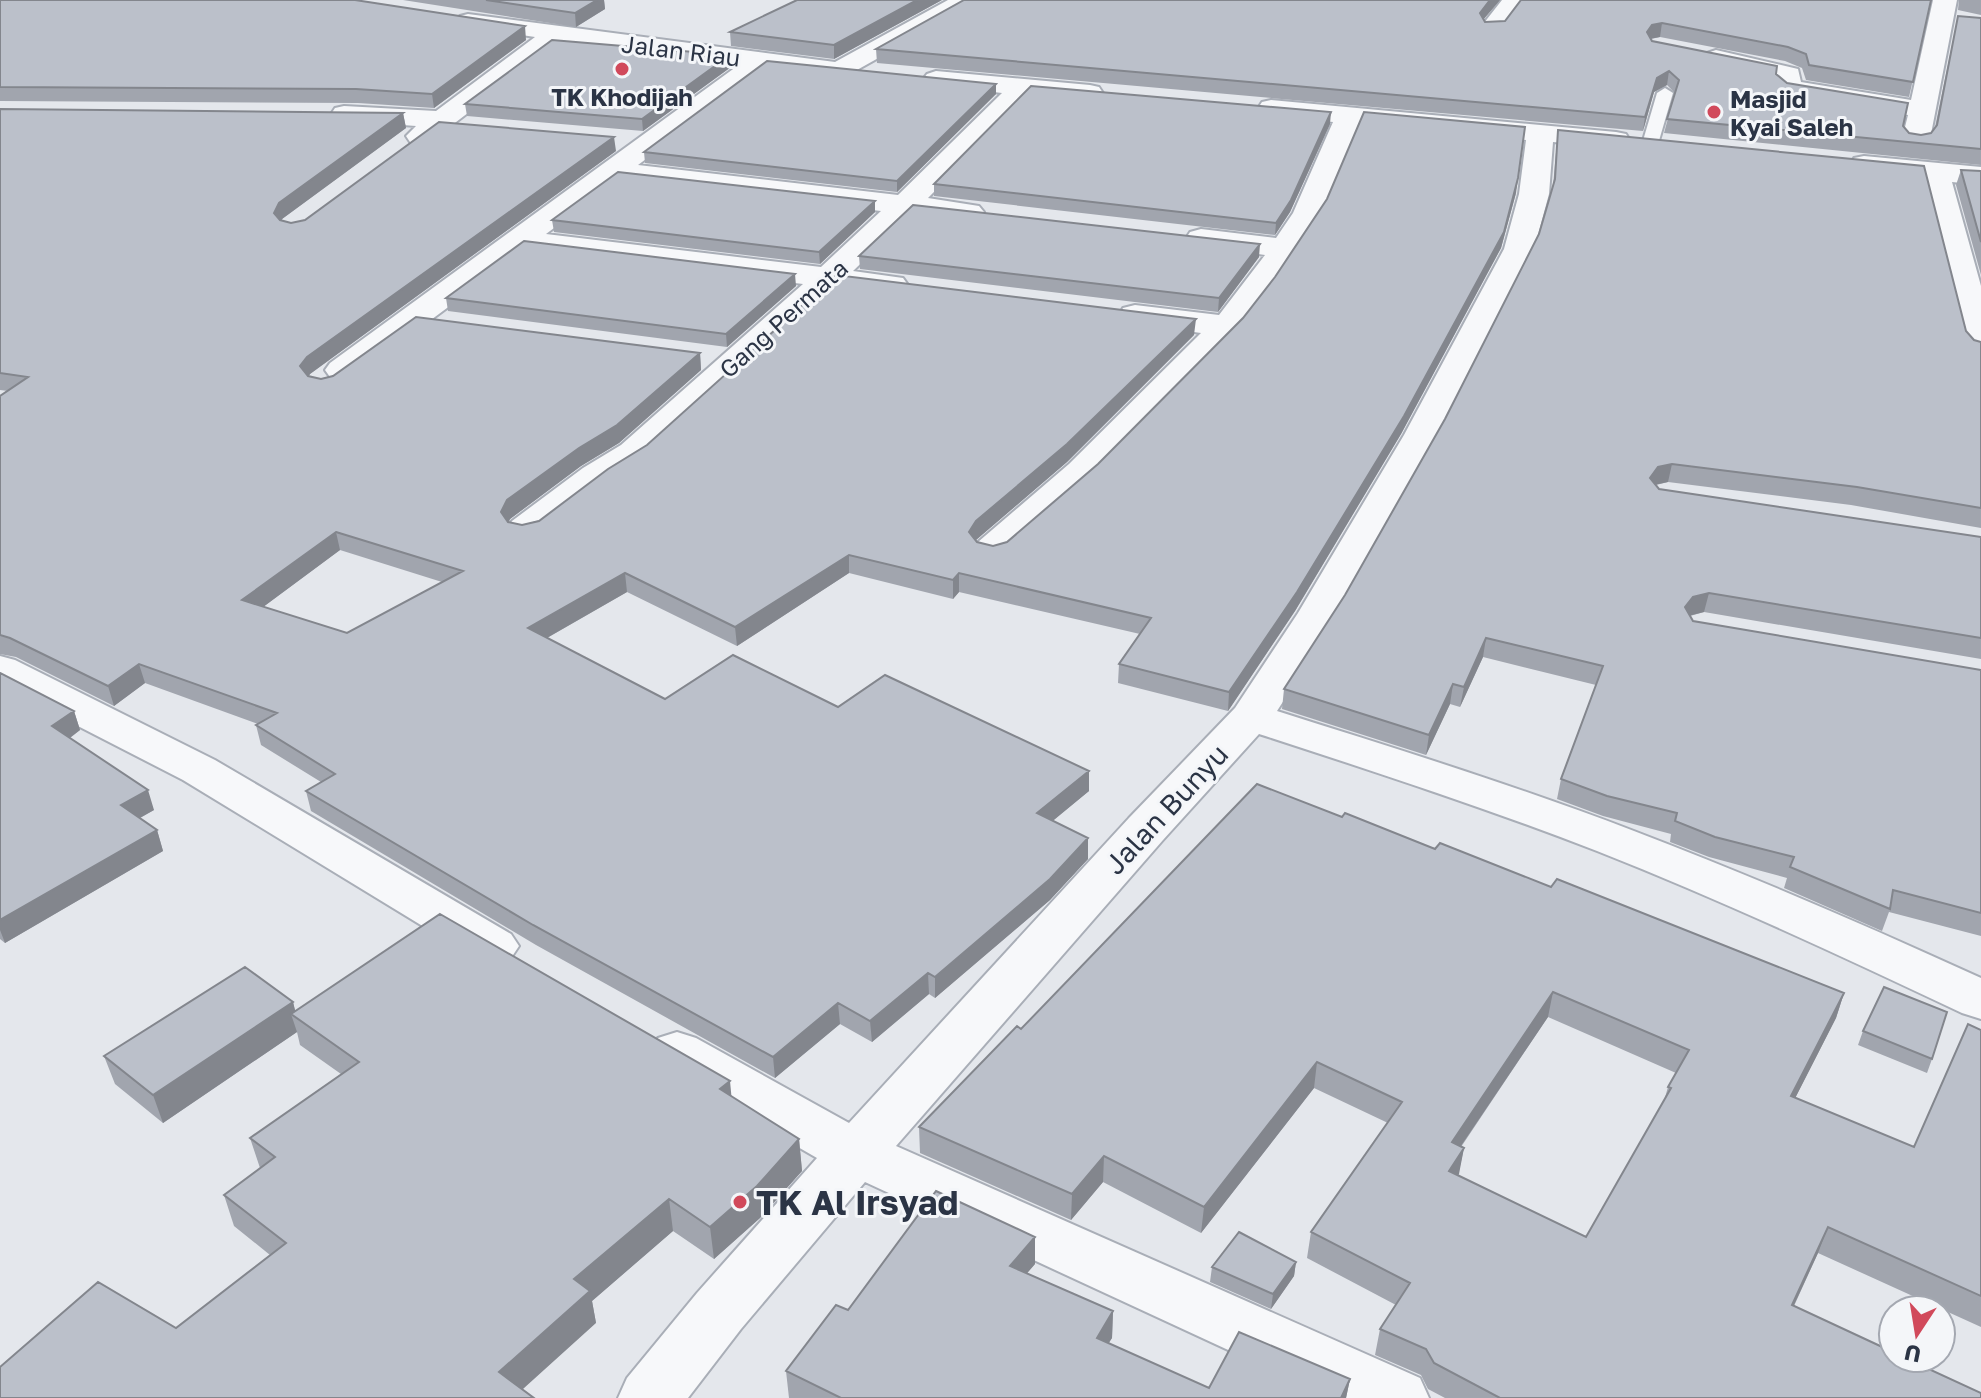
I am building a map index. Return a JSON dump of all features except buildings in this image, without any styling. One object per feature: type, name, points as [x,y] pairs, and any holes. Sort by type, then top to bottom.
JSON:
[{"type":"street","points":[[839,70],[965,0]]},
{"type":"street","points":[[1492,28],[1514,0]]},
{"type":"street","points":[[1968,21],[1943,9],[1922,110],[1923,170],[1981,347]]},
{"type":"street","name":"Jalan Riau","points":[[446,17],[555,34],[885,74]]},
{"type":"street","points":[[400,151],[555,34]]},
{"type":"street","points":[[1689,53],[1789,74],[1788,86],[1793,88],[1922,110]]},
{"type":"street","points":[[324,383],[762,60]]},
{"type":"street","points":[[915,77],[1116,95]]},
{"type":"street","name":"Gang Permata","points":[[526,529],[634,453],[906,205],[1022,87]]},
{"type":"street","points":[[1241,105],[1680,146]]},
{"type":"street","points":[[317,114],[481,128]]},
{"type":"street","points":[[992,550],[1082,472],[1227,326],[1286,248],[1324,181],[1350,114]]},
{"type":"street","name":"Jalan Bunyu","points":[[650,1398],[719,1311],[856,1153],[1146,829],[1251,717],[1319,613],[1422,435],[1519,249],[1534,194],[1540,133]]},
{"type":"street","points":[[605,139],[651,143]]},
{"type":"street","points":[[1835,161],[1981,176]]},
{"type":"street","points":[[614,171],[998,215]]},
{"type":"street","points":[[1168,234],[1286,248]]},
{"type":"street","points":[[521,240],[920,289]]},
{"type":"street","points":[[1105,311],[1227,326]]},
{"type":"street","points":[[412,319],[459,325]]},
{"type":"street","points":[[690,355],[736,361]]},
{"type":"street","points":[[0,669],[199,770],[531,969]]},
{"type":"street","points":[[1251,717],[1562,821],[1800,916],[1981,1000]]},
{"type":"street","points":[[639,1030],[856,1153],[1397,1398]]},
{"type":"lane","points":[[1650,144],[1665,93]]},
{"type":"place","name":"TK Khodijah","points":[[622,69]]},
{"type":"place","name":"Masjid Kyai Saleh","points":[[1714,112]]},
{"type":"place","name":"TK Al Irsyad","points":[[740,1202]]}]
